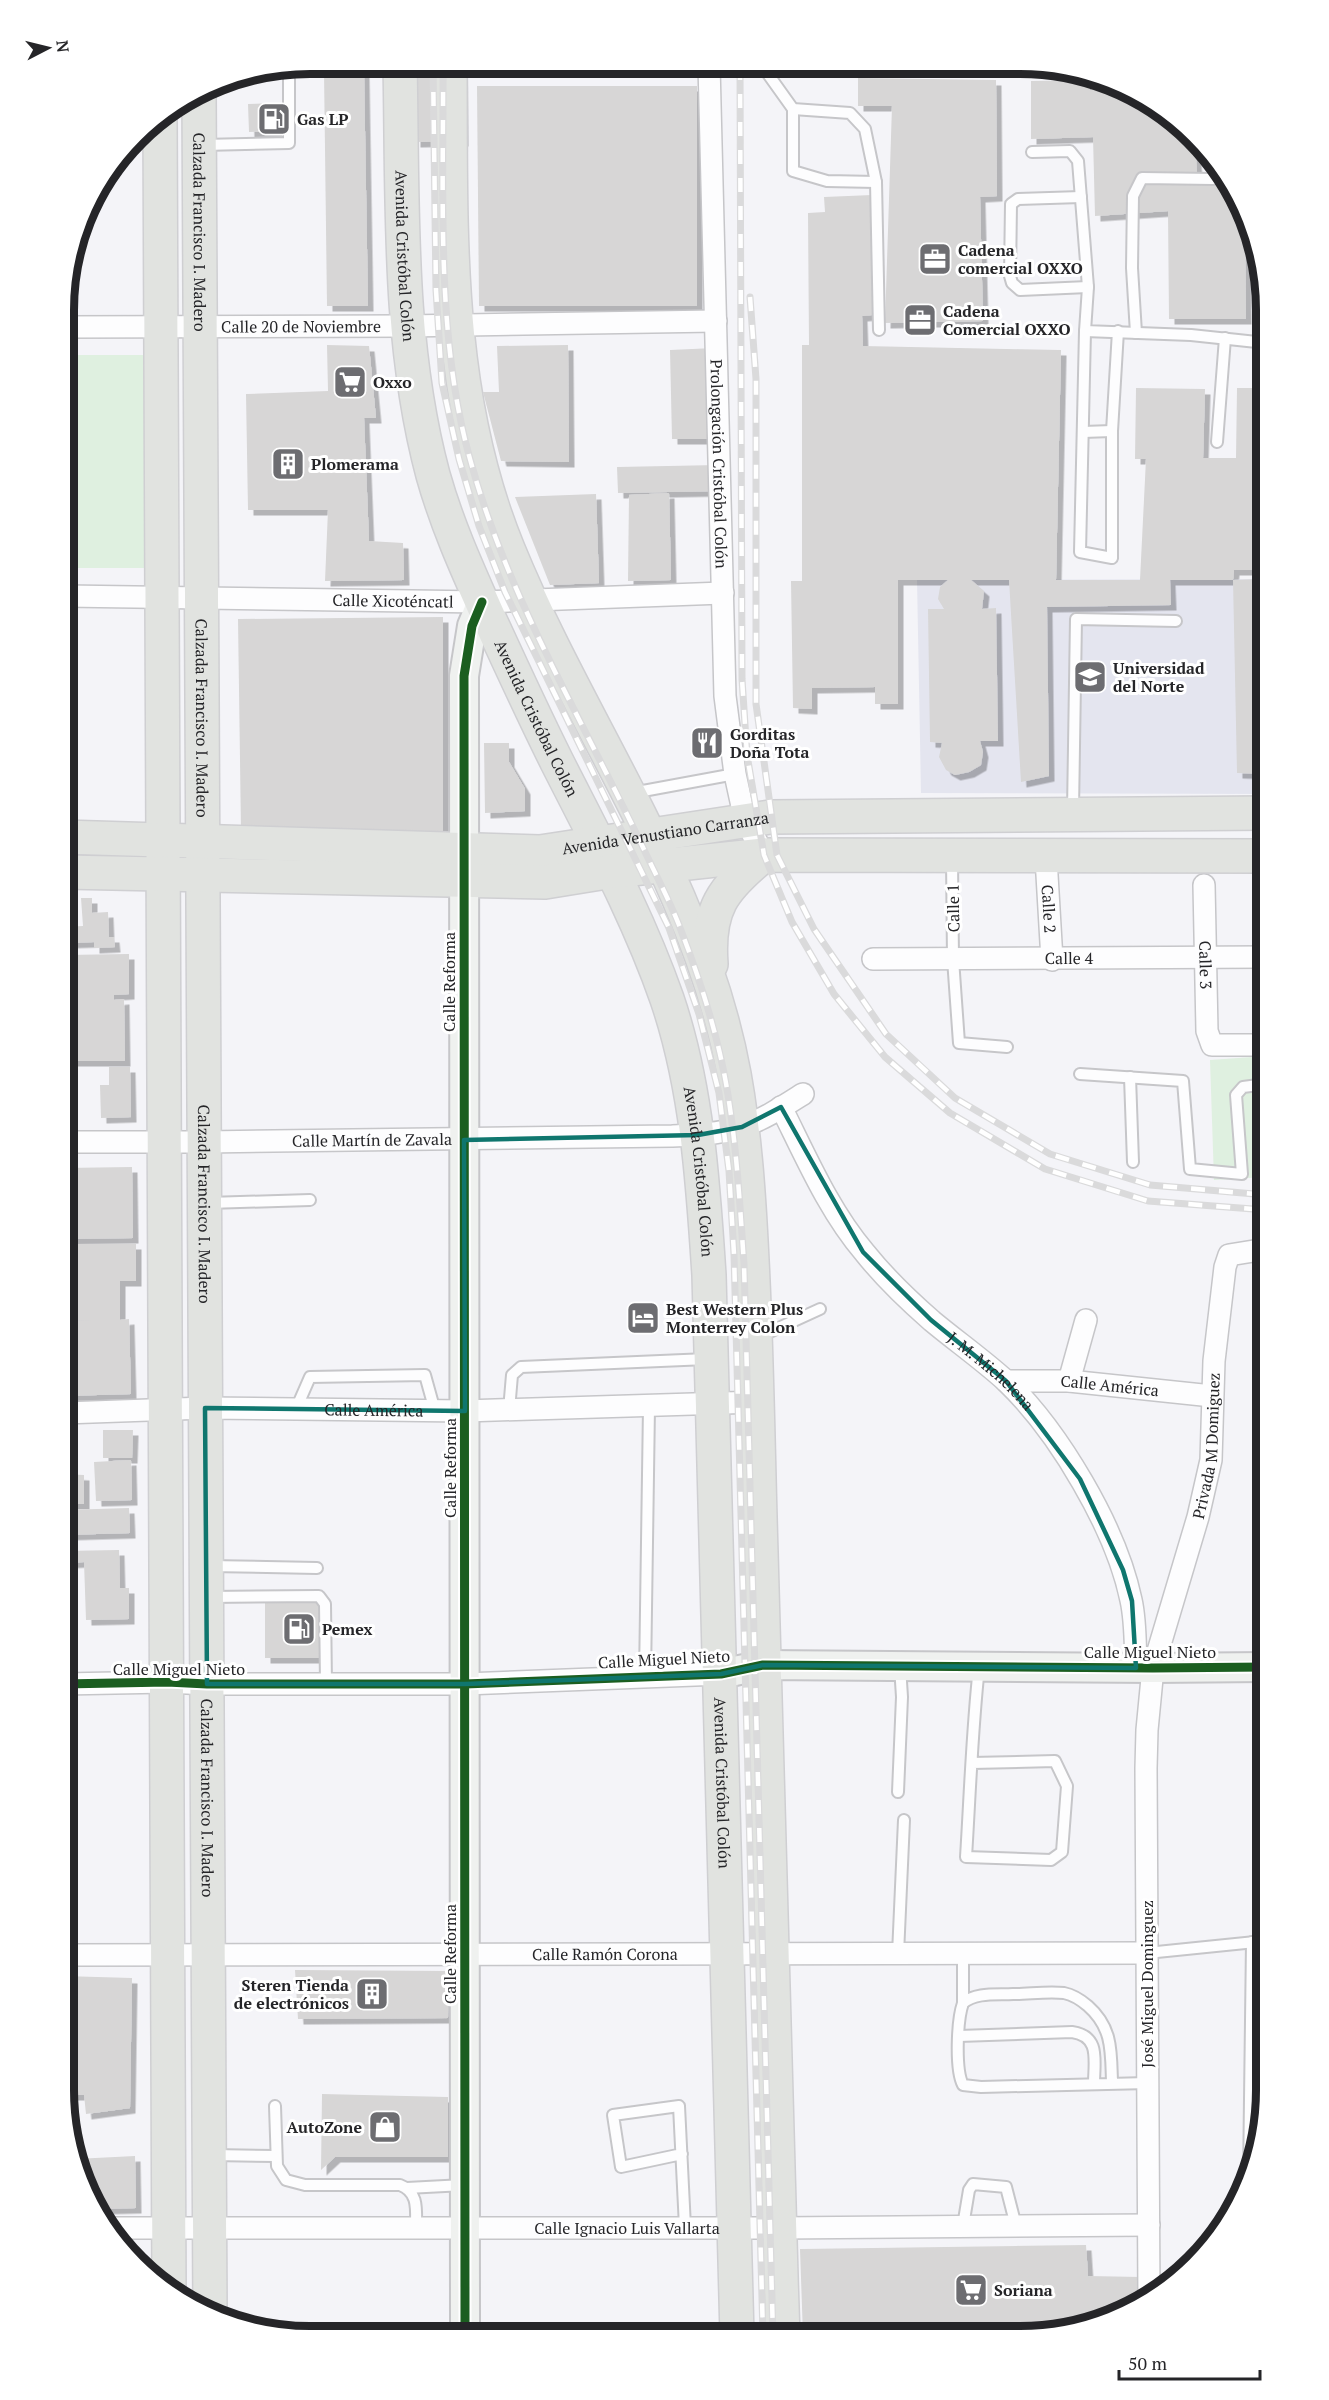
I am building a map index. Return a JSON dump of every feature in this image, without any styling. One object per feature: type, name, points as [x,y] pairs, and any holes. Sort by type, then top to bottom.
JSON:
[{"type":"main road","name":"Avenida Cristóbal Colón","points":[[400,74],[406,326],[418,408],[434,476],[458,548],[482,603],[640,931],[667,1000],[684,1061],[698,1135],[704,1191],[712,1358],[721,1674],[725,1954],[737,2326]]},
{"type":"main road","points":[[450,74],[451,217],[456,324],[468,414],[477,455],[507,546],[531,601],[665,866],[713,987],[734,1072],[747,1171],[756,1339],[783,2326]]},
{"type":"main road","name":"Calzada Francisco I. Madero","points":[[198,102],[210,2304]]},
{"type":"main road","points":[[160,127],[169,2280]]},
{"type":"main road","name":"Avenida Venustiano Carranza","points":[[74,872],[203,876],[464,865],[745,820],[835,815],[1256,813]]},
{"type":"main road","name":"Avenida Venustiano Carranza","points":[[74,837],[203,841],[464,865],[545,882],[613,871],[764,855],[1046,858],[1256,856]]},
{"type":"main road","points":[[713,987],[709,944],[710,927],[715,909],[737,879],[764,855]]},
{"type":"street","name":"Prolongación Cristóbal Colón","points":[[709,74],[725,696],[735,774],[745,820],[764,855]]},
{"type":"street","name":"Calle 20 de Noviembre","points":[[74,327],[406,326],[716,321]]},
{"type":"street","name":"Calle Xicoténcatl","points":[[74,596],[482,603],[723,593]]},
{"type":"street","name":"Calle Reforma","points":[[465,2326],[464,676],[472,626],[482,603]]},
{"type":"street","name":"Calle 2","points":[[1046,858],[1052,960]]},
{"type":"street","name":"Calle 3","points":[[1204,885],[1207,1031],[1212,1045],[1256,1044]]},
{"type":"street","name":"Calle 4","points":[[873,959],[1052,960],[1256,957]]},
{"type":"street","name":"Calle Martín de Zavala","points":[[74,1142],[464,1140],[698,1135],[742,1127],[802,1094]]},
{"type":"street","name":"J. M. Michelena","points":[[782,1107],[812,1168],[863,1252],[894,1286],[931,1320],[1006,1382],[1052,1436],[1080,1479],[1123,1570],[1132,1601],[1144,1668]]},
{"type":"street","name":"Privada M Domiguez","points":[[1144,1668],[1206,1486],[1211,1460],[1212,1396],[1222,1282],[1229,1255],[1256,1250]]},
{"type":"street","points":[[1069,1381],[1086,1320]]},
{"type":"street","name":"Calle América","points":[[1006,1382],[1069,1381],[1212,1396]]},
{"type":"street","name":"Calle América","points":[[74,1413],[205,1408],[465,1411],[757,1402]]},
{"type":"street","name":"Calle Miguel Nieto","points":[[74,1684],[167,1682],[465,1684],[721,1674],[764,1665],[1256,1667]]},
{"type":"street","name":"José Miguel Dominguez","points":[[1144,1668],[1149,2288]]},
{"type":"street","name":"Calle Ramón Corona","points":[[74,1955],[1147,1953]]},
{"type":"street","name":"Calle Ignacio Luis Vallarta","points":[[118,2228],[779,2228],[1149,2225]]},
{"type":"lane","points":[[768,74],[793,109],[793,171],[827,181],[876,182]]},
{"type":"lane","points":[[199,146],[289,143],[289,75]]},
{"type":"lane","points":[[793,109],[850,113],[865,129],[876,182],[879,330]]},
{"type":"lane","points":[[1032,152],[1070,151],[1078,161],[1088,287],[1080,552],[1112,558],[1112,431],[1118,331]]},
{"type":"lane","points":[[1136,333],[1132,268],[1133,196],[1142,178],[1213,179]]},
{"type":"lane","points":[[1081,197],[1018,199],[1011,204],[1010,276],[1012,283],[1020,290],[1088,287]]},
{"type":"lane","points":[[1086,331],[1118,331],[1256,342]]},
{"type":"lane","points":[[1217,442],[1225,338]]},
{"type":"lane","points":[[1083,432],[1112,431]]},
{"type":"lane","points":[[1074,813],[1076,619],[1176,621]]},
{"type":"lane","points":[[628,793],[735,774]]},
{"type":"lane","name":"Calle 1","points":[[952,856],[953,959],[958,1042],[1007,1047]]},
{"type":"lane","points":[[1080,1074],[1183,1081],[1190,1169],[1242,1174],[1236,1095],[1243,1087],[1256,1085]]},
{"type":"lane","points":[[1130,1077],[1133,1162]]},
{"type":"lane","points":[[204,1203],[309,1200]]},
{"type":"lane","points":[[756,1339],[820,1309]]},
{"type":"lane","points":[[509,1410],[512,1375],[521,1367],[712,1358]]},
{"type":"lane","points":[[296,1409],[310,1377],[425,1375],[435,1411]]},
{"type":"lane","points":[[645,1677],[649,1407]]},
{"type":"lane","points":[[206,1582],[317,1568]]},
{"type":"lane","points":[[206,1582],[319,1596],[325,1604],[326,1684]]},
{"type":"lane","points":[[898,1792],[902,1697],[900,1666]]},
{"type":"lane","points":[[972,1763],[1055,1761],[1066,1786],[1062,1852],[1051,1860],[966,1857],[972,1763],[979,1667]]},
{"type":"lane","points":[[898,1954],[904,1820]]},
{"type":"lane","points":[[1249,2142],[1252,1942]]},
{"type":"lane","points":[[1147,1953],[1256,1942]]},
{"type":"lane","points":[[963,1953],[963,2003],[959,2036],[959,2072],[963,2085],[981,2087],[1148,2083]]},
{"type":"lane","points":[[963,2003],[977,1996],[988,1995],[1053,1993],[1077,1997],[1097,2014],[1105,2025],[1111,2052],[1112,2083]]},
{"type":"lane","points":[[959,2036],[1072,2032],[1085,2034],[1092,2041],[1094,2052],[1094,2084]]},
{"type":"lane","points":[[275,2106],[276,2156],[280,2174],[294,2184],[391,2184],[407,2188],[465,2185]]},
{"type":"lane","points":[[682,2154],[621,2167],[614,2115],[679,2106],[682,2154],[685,2227]]},
{"type":"lane","points":[[209,2155],[276,2156]]},
{"type":"lane","points":[[963,2226],[969,2190],[973,2184],[1006,2187],[1016,2226]]},
{"type":"lane","points":[[407,2188],[415,2201],[416,2227]]},
{"type":"highlighted area","points":[[781,1107],[863,1252],[931,1320],[1006,1381],[1080,1479],[1123,1570],[1132,1601],[1136,1668],[763,1665],[721,1674],[465,1684],[207,1684],[205,1408],[465,1411],[464,1140],[698,1135],[742,1127]]},
{"type":"shaded area","name":"Universidad del Norte","points":[[1256,579],[1256,794],[921,793],[917,580]]},
{"type":"green space","points":[[74,355],[152,355],[151,568],[74,568]]},
{"type":"green space","points":[[1256,1057],[1256,1178],[1214,1180],[1210,1060]]},
{"type":"building","points":[[324,74],[364,74],[368,306],[327,306]]},
{"type":"building","points":[[415,74],[462,74],[463,141],[415,142]]},
{"type":"building","name":"Cadena comercial OXXO","points":[[858,78],[996,80],[997,196],[980,197],[983,321],[885,323],[892,106],[858,106]]},
{"type":"building","points":[[1074,80],[1089,85],[1090,90],[1110,91],[1163,122],[1196,153],[1197,175],[1213,174],[1231,205],[1243,234],[1245,242],[1246,319],[1169,319],[1168,211],[1095,216],[1093,137],[1031,139],[1031,81]]},
{"type":"building","points":[[477,86],[697,86],[697,306],[479,306]]},
{"type":"building","points":[[278,103],[279,131],[249,132],[248,104]]},
{"type":"building","points":[[872,195],[872,315],[862,316],[863,346],[1061,350],[1056,580],[1140,580],[1146,459],[1135,459],[1136,388],[1205,389],[1203,458],[1236,458],[1237,388],[1256,388],[1256,570],[1234,570],[1233,580],[1170,580],[1171,605],[1047,607],[1049,776],[1021,782],[1009,580],[971,580],[984,591],[982,609],[996,608],[998,741],[980,741],[983,752],[981,765],[969,772],[955,775],[946,770],[939,757],[942,743],[930,742],[928,609],[944,609],[938,599],[940,587],[948,580],[898,580],[898,704],[875,704],[875,687],[812,688],[812,709],[793,708],[791,581],[802,581],[802,345],[809,345],[808,213],[825,212],[824,197]]},
{"type":"building","points":[[327,345],[369,346],[376,418],[364,418],[369,541],[403,543],[404,580],[325,581],[328,510],[248,510],[246,394],[328,391]]},
{"type":"building","points":[[568,345],[569,462],[501,461],[483,392],[499,392],[497,346]]},
{"type":"building","points":[[714,348],[716,439],[672,439],[670,350]]},
{"type":"building","points":[[718,465],[717,491],[618,493],[617,467]]},
{"type":"building","points":[[669,493],[671,580],[628,581],[629,495]]},
{"type":"building","points":[[596,494],[599,583],[550,585],[515,497]]},
{"type":"building","points":[[1256,579],[1256,774],[1237,773],[1233,580]]},
{"type":"building","points":[[443,617],[443,832],[241,831],[238,619]]},
{"type":"building","points":[[484,743],[509,743],[509,762],[525,789],[525,811],[485,813]]},
{"type":"building","points":[[81,898],[92,898],[92,913],[108,912],[109,937],[114,937],[115,947],[94,948],[94,942],[74,943],[74,926],[83,926]]},
{"type":"building","points":[[129,954],[129,994],[114,995],[114,1000],[124,999],[125,1061],[74,1061],[74,955]]},
{"type":"building","points":[[109,1067],[130,1067],[131,1117],[101,1118],[100,1085],[109,1085]]},
{"type":"building","points":[[132,1167],[133,1238],[74,1239],[74,1168]]},
{"type":"building","points":[[74,1244],[136,1244],[136,1281],[120,1281],[120,1320],[129,1319],[131,1394],[74,1396],[74,1321],[91,1320],[74,1320]]},
{"type":"building","points":[[103,1430],[133,1430],[132,1458],[103,1458]]},
{"type":"building","points":[[131,1460],[132,1500],[96,1501],[94,1462]]},
{"type":"building","points":[[74,1474],[84,1475],[84,1504],[74,1504]]},
{"type":"building","points":[[129,1508],[130,1533],[74,1535],[74,1510]]},
{"type":"building","points":[[119,1550],[120,1588],[129,1588],[129,1619],[86,1620],[84,1562],[74,1562],[74,1551]]},
{"type":"building","points":[[319,1602],[320,1658],[265,1658],[265,1603]]},
{"type":"building","name":"Steren Tienda de electrónicos","points":[[295,1970],[449,1971],[448,2018],[298,2019]]},
{"type":"building","points":[[74,1976],[132,1978],[130,2108],[86,2114],[84,2095],[74,2095]]},
{"type":"building","name":"AutoZone","points":[[322,2094],[448,2097],[448,2157],[335,2157],[321,2170]]},
{"type":"building","points":[[135,2156],[136,2208],[105,2209],[91,2181],[84,2159]]},
{"type":"building","name":"Soriana","points":[[1086,2245],[1088,2276],[1141,2277],[1141,2293],[1110,2309],[1095,2314],[1065,2322],[1035,2326],[803,2326],[800,2249]]},
{"type":"railway","points":[[433,74],[436,290],[442,383],[459,459],[479,526],[505,592],[669,928],[699,1014],[719,1093],[729,1171],[734,1254],[763,2326]]},
{"type":"railway","points":[[443,74],[446,313],[451,363],[470,459],[486,511],[527,612],[679,925],[714,1030],[731,1116],[744,1264],[773,2326]]},
{"type":"railway","points":[[740,74],[742,679],[747,755],[764,855],[792,922],[834,994],[885,1057],[950,1113],[1045,1169],[1148,1201],[1256,1209]]},
{"type":"railway","points":[[750,297],[756,379],[756,704],[777,855],[814,929],[886,1034],[955,1098],[1050,1154],[1150,1185],[1256,1194]]},
{"type":"cycle path","points":[[465,2326],[464,676],[472,626],[482,602]]},
{"type":"cycle path","points":[[74,1684],[167,1682],[465,1684],[721,1674],[763,1665],[1256,1667]]},
{"type":"place","name":"Gas LP","points":[[274,119]]},
{"type":"place","name":"Cadena comercial OXXO","points":[[935,259]]},
{"type":"place","name":"Cadena Comercial OXXO","points":[[920,320]]},
{"type":"place","name":"Oxxo","points":[[350,382]]},
{"type":"place","name":"Plomerama","points":[[288,464]]},
{"type":"place","name":"Universidad del Norte","points":[[1090,677]]},
{"type":"place","name":"Gorditas Doña Tota","points":[[707,743]]},
{"type":"place","name":"Best Western Plus Monterrey Colon","points":[[643,1318]]},
{"type":"place","name":"Pemex","points":[[299,1629]]},
{"type":"place","name":"Steren Tienda de electrónicos","points":[[372,1994]]},
{"type":"place","name":"AutoZone","points":[[385,2127]]},
{"type":"place","name":"Soriana","points":[[971,2290]]}]
